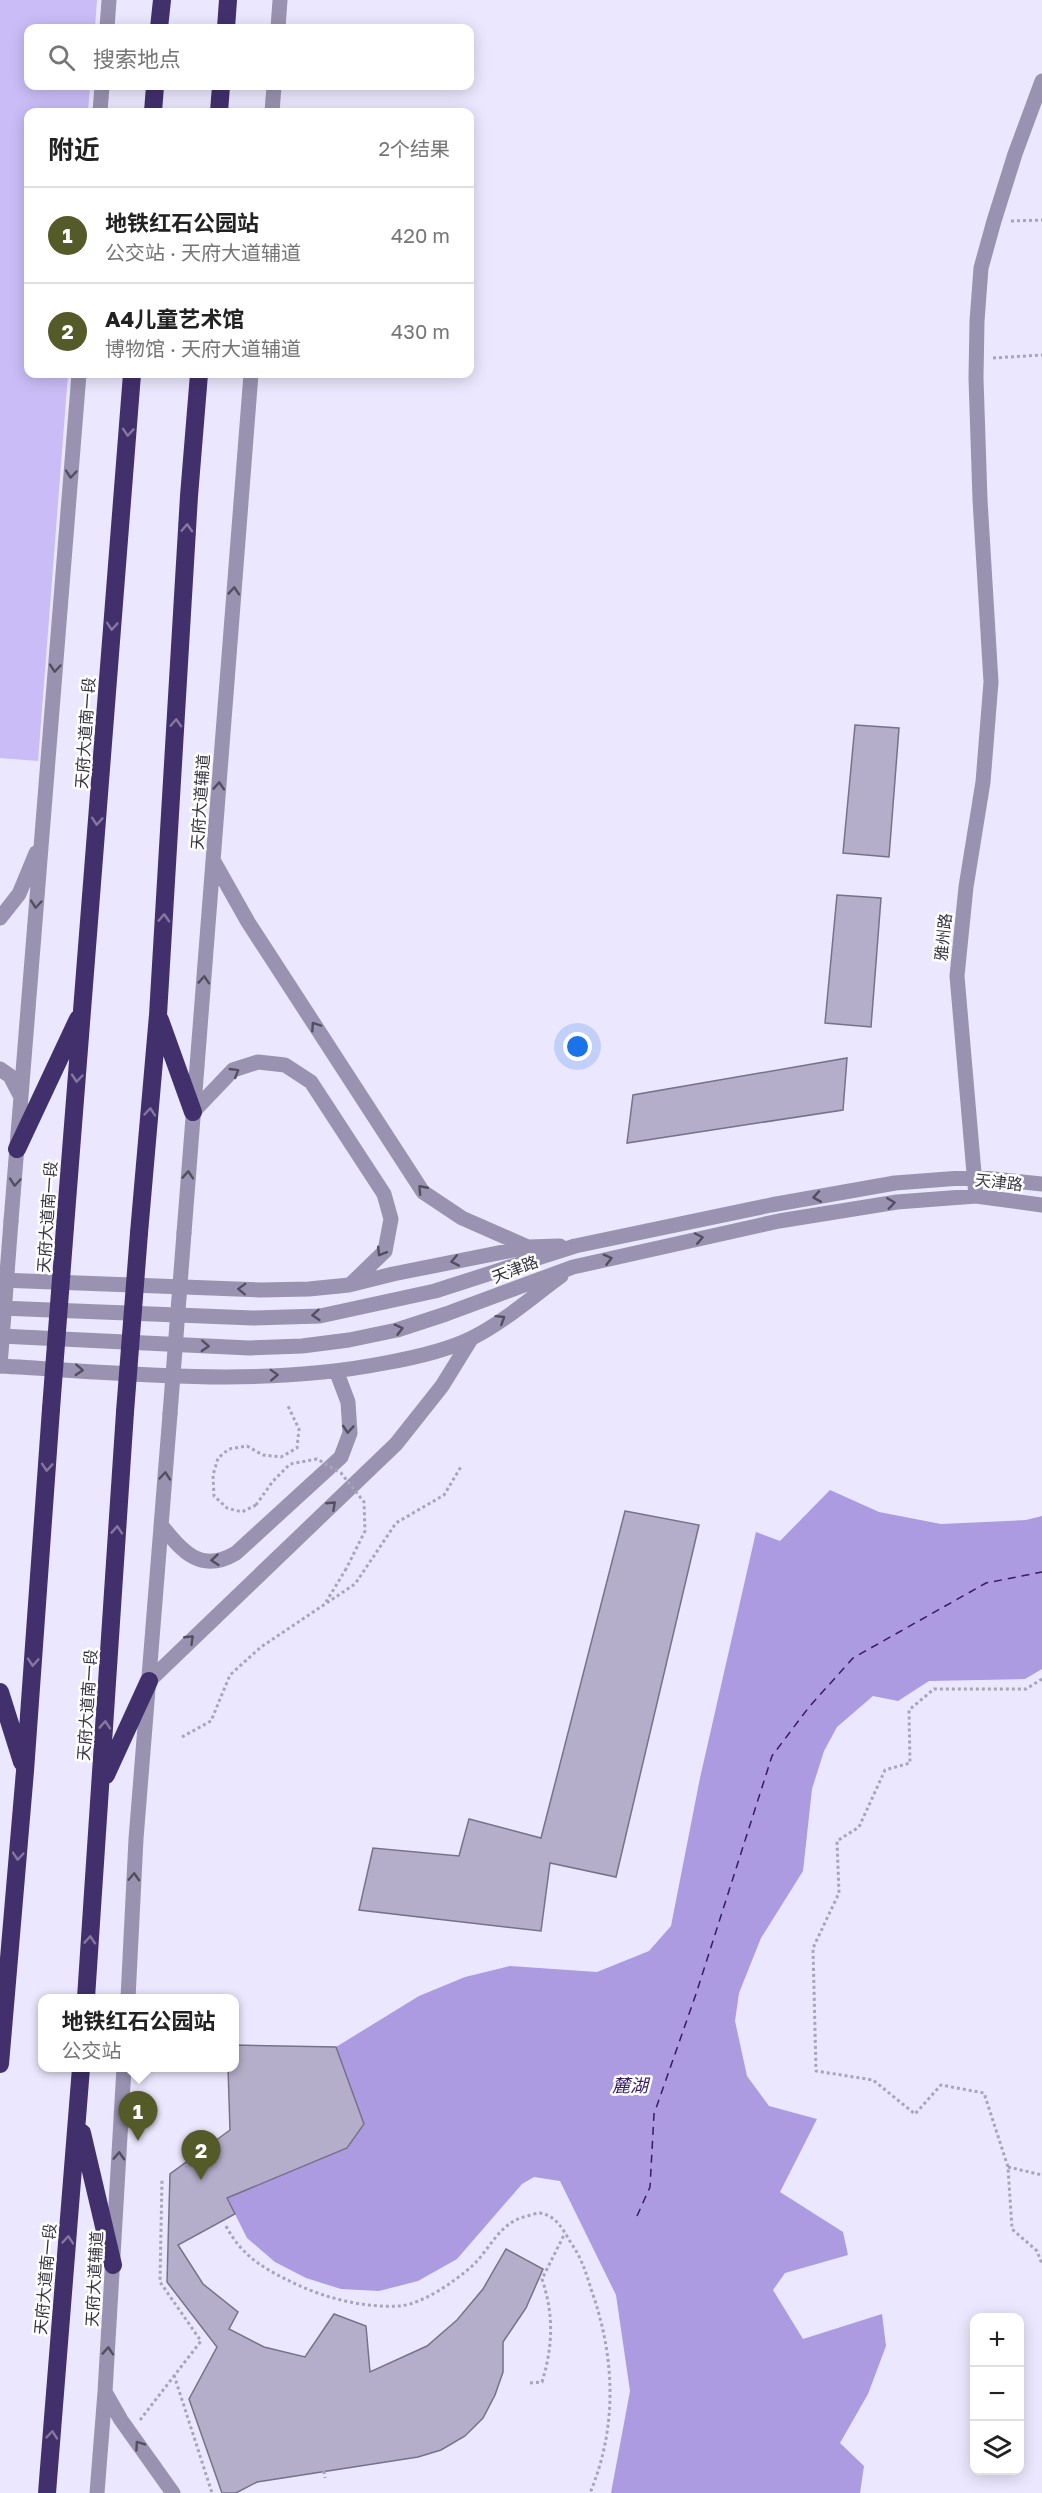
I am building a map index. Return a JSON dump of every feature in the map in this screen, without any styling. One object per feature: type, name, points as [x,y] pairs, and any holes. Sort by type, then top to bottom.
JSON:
[{"type":"highway","points":[[159,24],[162,0]]},
{"type":"highway","points":[[226,24],[228,0]]},
{"type":"highway","points":[[153,108],[155,90]]},
{"type":"highway","points":[[219,108],[221,90]]},
{"type":"highway","name":"天府大道南一段","points":[[0,2064],[25,1771],[132,378]]},
{"type":"highway","name":"天府大道南一段","points":[[86,1994],[125,1412],[158,1015],[199,378]]},
{"type":"highway","points":[[17,1149],[82,1009]]},
{"type":"highway","points":[[158,1015],[193,1112]]},
{"type":"highway","points":[[101,1787],[148,1681]]},
{"type":"highway","points":[[0,1692],[25,1771]]},
{"type":"highway","name":"天府大道南一段","points":[[47,2493],[81,2072]]},
{"type":"highway","points":[[78,2114],[113,2265]]},
{"type":"street","points":[[107,24],[109,0]]},
{"type":"street","points":[[278,24],[280,0]]},
{"type":"street","name":"雅州路","points":[[976,1196],[957,976],[966,887],[983,782],[991,682],[980,500],[976,359],[981,268],[1015,154],[1042,81]]},
{"type":"street","points":[[100,108],[102,90]]},
{"type":"street","points":[[272,108],[274,90]]},
{"type":"street","points":[[79,378],[0,1366],[214,1378],[337,1372],[411,1358],[471,1339],[573,1267]]},
{"type":"street","name":"天府大道辅道","points":[[128,1994],[136,1839],[251,378]]},
{"type":"street","points":[[0,918],[19,894],[41,839]]},
{"type":"street","points":[[213,860],[248,922],[423,1192],[462,1218],[528,1247]]},
{"type":"street","points":[[193,1112],[233,1070],[258,1062],[285,1065],[311,1082],[384,1194],[391,1219],[385,1251],[350,1285]]},
{"type":"street","points":[[0,1069],[10,1076],[21,1098]]},
{"type":"street","name":"天津路","points":[[0,1308],[253,1318],[320,1316],[435,1292],[575,1246],[895,1183],[974,1177],[1042,1184]]},
{"type":"street","name":"天津路","points":[[0,1336],[249,1348],[349,1340],[397,1330],[573,1267],[779,1221],[897,1202],[976,1196],[1042,1205]]},
{"type":"street","points":[[0,1280],[260,1290],[309,1289],[350,1285],[528,1247],[575,1246]]},
{"type":"street","points":[[148,1681],[396,1444],[442,1386],[471,1339]]},
{"type":"street","points":[[161,1525],[182,1551],[206,1562],[223,1561],[236,1552],[341,1457],[350,1433],[348,1402],[337,1372]]},
{"type":"street","name":"天府大道辅道","points":[[97,2493],[124,2072]]},
{"type":"street","points":[[105,2392],[121,2420],[173,2493]]},
{"type":"path","points":[[994,221],[1042,220]]},
{"type":"path","points":[[976,359],[1042,355]]},
{"type":"path","points":[[287,1404],[299,1429],[297,1448],[281,1457],[263,1455],[247,1446],[229,1449],[218,1458],[213,1475],[214,1496],[227,1508],[242,1512],[256,1505],[273,1481],[291,1464],[317,1460],[341,1473],[363,1502],[365,1531],[325,1604]]},
{"type":"path","points":[[182,1737],[211,1721],[230,1675],[261,1647],[355,1584],[396,1524],[444,1495],[462,1465]]},
{"type":"path","points":[[1042,1679],[1026,1689],[934,1689],[909,1710],[910,1763],[885,1770],[859,1827],[837,1841],[838,1893],[813,1948],[816,2071],[873,2080],[915,2114],[941,2085],[984,2093],[1008,2167],[1012,2229],[1037,2251],[1042,2264]]},
{"type":"path","points":[[1008,2167],[1042,2175]]},
{"type":"path","points":[[140,2420],[201,2341],[160,2282],[162,2179]]},
{"type":"path","points":[[226,2226],[235,2244],[263,2268],[307,2289],[353,2303],[401,2306],[440,2291],[472,2266],[498,2232],[519,2218],[538,2213],[555,2219],[580,2256],[608,2344],[611,2408],[606,2442],[590,2493]]},
{"type":"path","points":[[530,2383],[542,2382],[549,2357],[550,2304],[542,2279],[565,2233]]},
{"type":"path","points":[[174,2375],[213,2493]]},
{"type":"path","points":[[324,2471],[325,2478]]},
{"type":"shaded area","points":[[0,0],[97,0],[95,24],[24,24],[24,90],[90,90],[88,108],[24,108],[24,378],[68,378],[38,761],[0,758]]},
{"type":"water","name":"麓湖","points":[[830,1490],[879,1512],[941,1524],[1026,1520],[1042,1516],[1042,1669],[1025,1679],[929,1681],[898,1701],[873,1696],[837,1727],[824,1751],[812,1789],[803,1871],[761,1938],[739,1993],[735,2021],[747,2076],[769,2106],[817,2119],[780,2192],[843,2232],[848,2255],[785,2273],[773,2290],[803,2339],[882,2314],[886,2346],[868,2394],[840,2443],[864,2466],[860,2493],[611,2493],[630,2391],[616,2295],[560,2181],[534,2177],[522,2184],[457,2259],[418,2281],[379,2291],[341,2289],[306,2278],[275,2262],[247,2238],[227,2198],[347,2148],[364,2124],[336,2047],[419,1996],[465,1977],[510,1966],[597,1972],[649,1951],[671,1926],[700,1778],[756,1532],[780,1541]]},
{"type":"building","points":[[855,725],[899,728],[889,857],[843,853]]},
{"type":"building","points":[[837,895],[881,898],[871,1027],[825,1023]]},
{"type":"building","points":[[847,1058],[843,1110],[627,1143],[633,1095]]},
{"type":"building","points":[[625,1511],[699,1525],[616,1877],[550,1863],[541,1931],[359,1910],[373,1848],[459,1856],[469,1819],[541,1838]]},
{"type":"building","points":[[239,2045],[336,2047],[364,2124],[347,2148],[227,2198],[235,2214],[178,2245],[203,2284],[238,2312],[229,2329],[264,2347],[305,2357],[334,2314],[366,2326],[370,2372],[427,2346],[457,2320],[483,2289],[506,2249],[543,2269],[526,2308],[503,2342],[503,2372],[495,2395],[483,2418],[465,2436],[441,2450],[418,2457],[257,2482],[236,2493],[222,2493],[189,2399],[217,2347],[167,2282],[170,2174],[230,2130],[228,2072],[239,2072]]},
{"type":"ferry route","points":[[637,2216],[650,2187],[654,2114],[696,1994],[772,1756],[809,1707],[853,1658],[986,1583],[1042,1572]]},
{"type":"place","name":"地铁红石公园站","points":[[138,2141]]},
{"type":"place","name":"A4儿童艺术馆","points":[[201,2180]]}]
